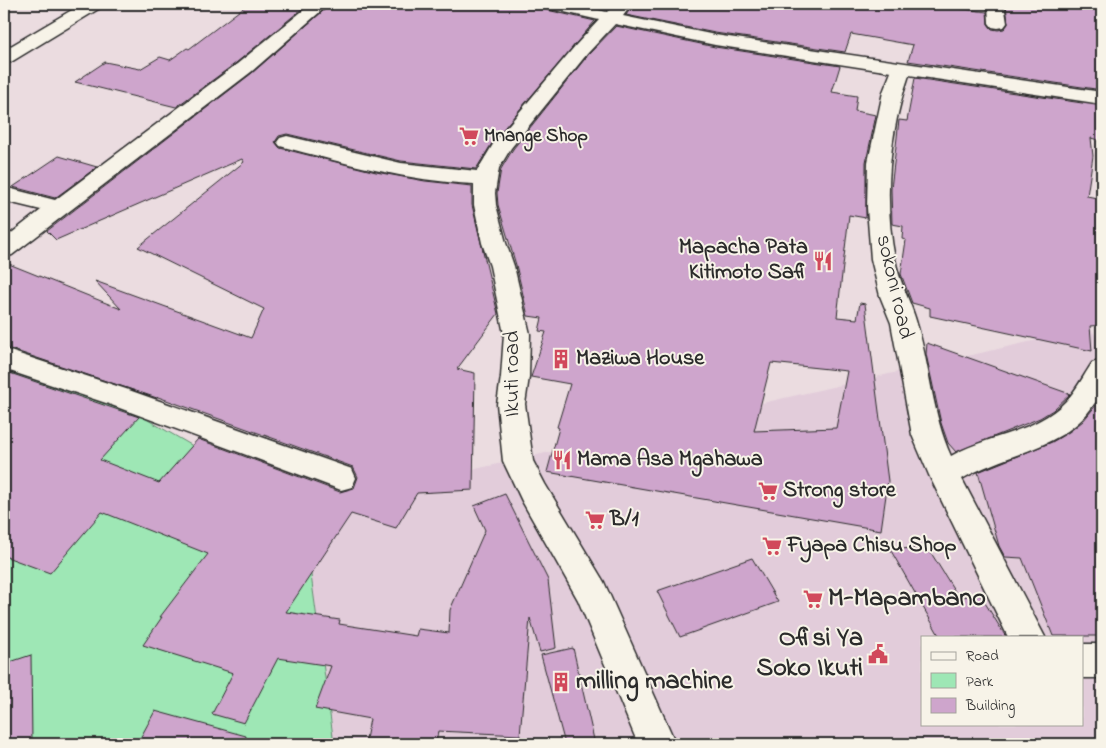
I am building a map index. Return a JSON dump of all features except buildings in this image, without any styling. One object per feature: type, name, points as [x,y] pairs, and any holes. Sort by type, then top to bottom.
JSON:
[{"type":"street","points":[[4,58],[94,4]]},
{"type":"street","points":[[4,250],[244,68],[321,4]]},
{"type":"street","points":[[553,4],[617,11],[715,40],[1102,98]]},
{"type":"street","points":[[996,4],[998,23]]},
{"type":"street","name":"Ikuti road","points":[[617,11],[544,93],[502,145],[488,168],[485,178],[485,205],[494,243],[502,266],[517,334],[511,404],[518,461],[533,492],[592,593],[657,744]]},
{"type":"street","name":"sokoni road","points":[[902,67],[893,92],[879,162],[878,208],[883,259],[893,296],[904,323],[927,435],[944,475],[1027,636]]},
{"type":"street","points":[[287,142],[342,157],[394,168],[438,175],[485,178]]},
{"type":"street","points":[[4,194],[59,208]]},
{"type":"street","points":[[4,359],[116,396],[341,478]]},
{"type":"street","points":[[944,475],[969,460],[1042,432],[1065,418],[1077,408],[1102,370]]},
{"type":"street","points":[[1084,661],[1102,661]]},
{"type":"shaded area","points":[[1089,328],[1102,341],[1102,744],[334,744],[302,509]]},
{"type":"green space","points":[[4,337],[302,509],[334,744],[4,744]]},
{"type":"place","name":"Mnange Shop","points":[[469,136]]},
{"type":"place","name":"Mapacha Pata Kitimoto Safi","points":[[823,261]]},
{"type":"place","name":"Maziwa House","points":[[561,359]]},
{"type":"place","name":"Mama Asa Mgahawa","points":[[562,460]]},
{"type":"place","name":"Strong store","points":[[768,491]]},
{"type":"place","name":"B/1","points":[[595,520]]},
{"type":"place","name":"Fyapa Chisu Shop","points":[[772,546]]},
{"type":"place","name":"M-Mapambano","points":[[813,599]]},
{"type":"place","name":"Ofisi Ya Soko Ikuti","points":[[878,654]]},
{"type":"place","name":"milling machine","points":[[561,682]]}]
